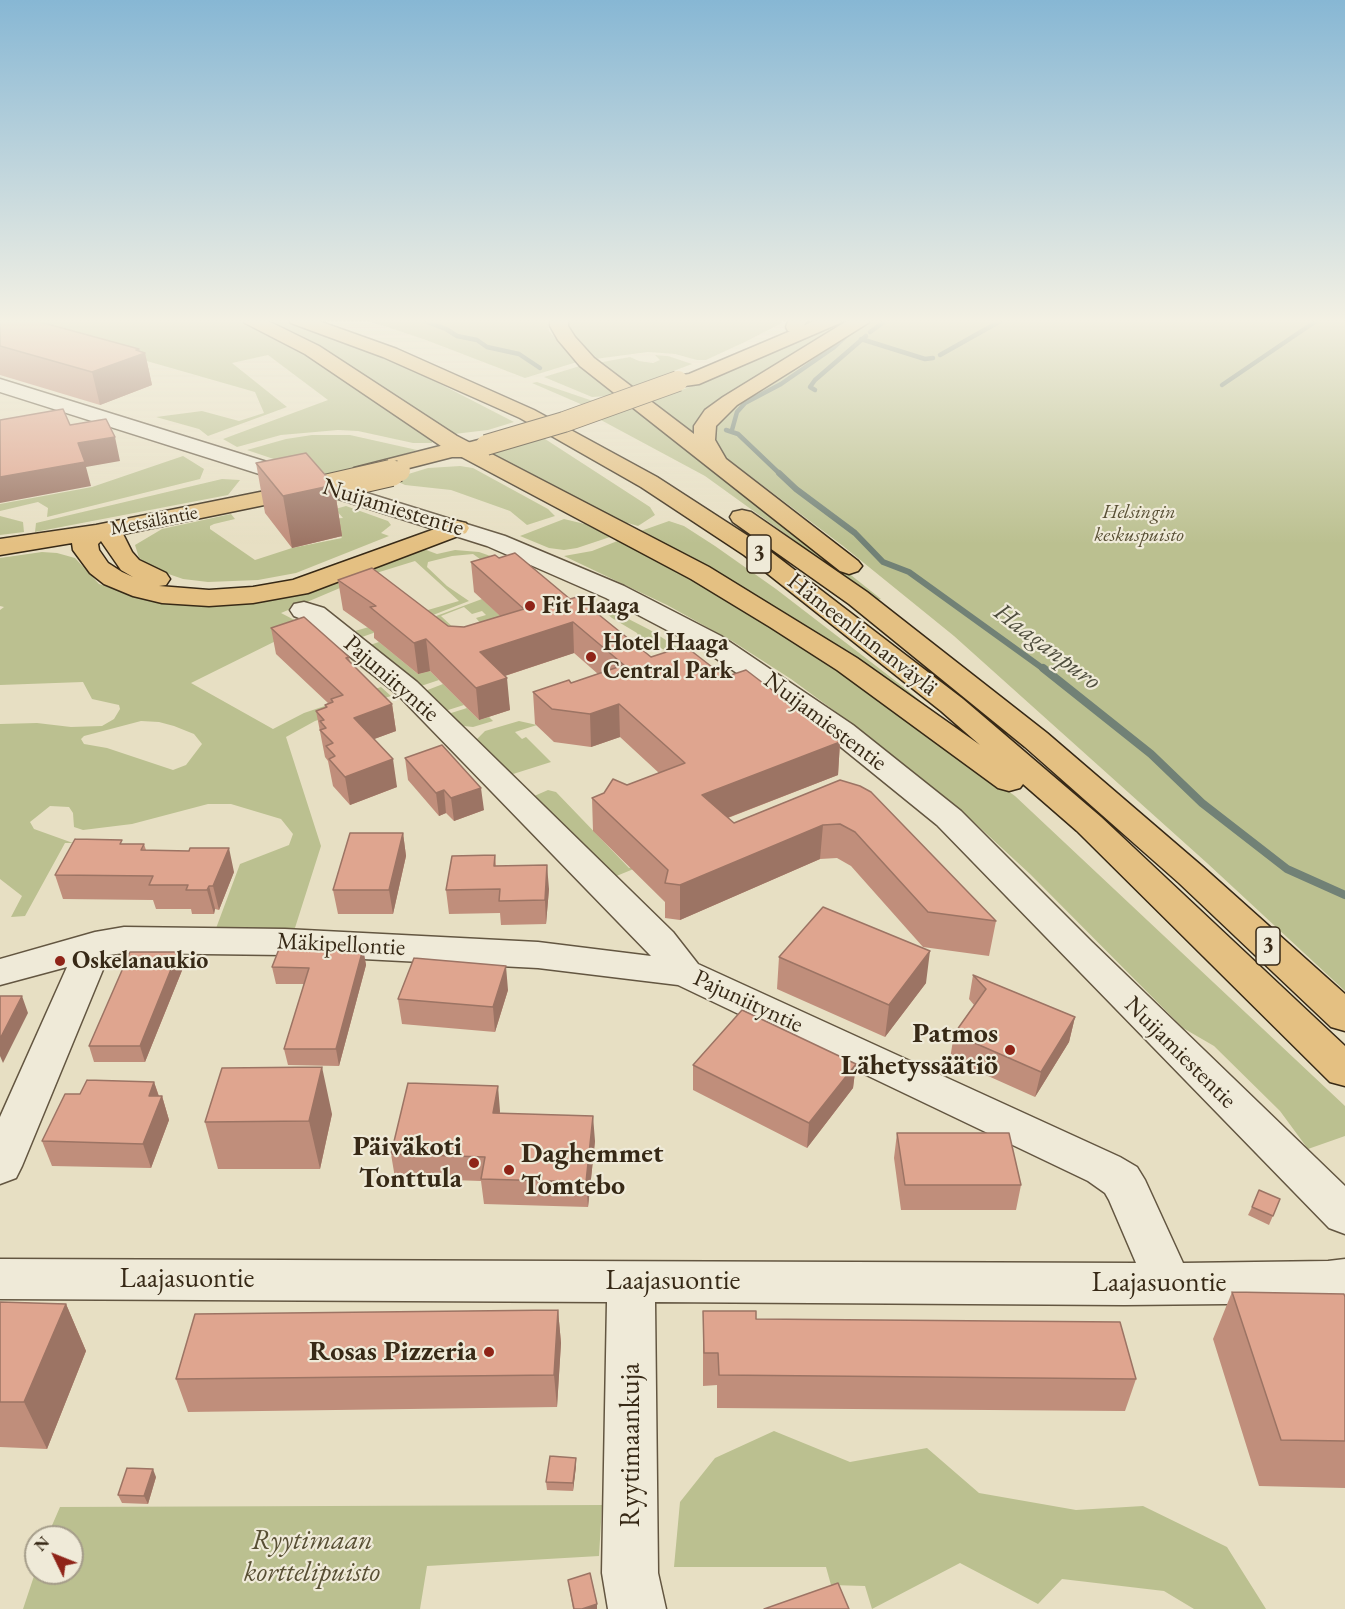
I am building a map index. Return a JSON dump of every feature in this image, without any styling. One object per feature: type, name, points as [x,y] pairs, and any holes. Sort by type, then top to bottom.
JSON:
[{"type":"main road","points":[[378,394],[449,441],[476,447],[700,573],[790,627],[847,664],[963,746],[1156,890]]},
{"type":"main road","name":"Hämeenlinnanväylä","points":[[486,394],[599,453],[693,510],[791,579],[952,705],[1089,824],[1345,1071]]},
{"type":"main road","name":"Hämeenlinnanväylä","points":[[519,394],[622,445],[670,472],[782,543],[858,598],[1036,740],[1191,875],[1345,1017]]},
{"type":"main road","points":[[626,394],[829,549],[966,662],[1036,740]]},
{"type":"main road","name":"Metsäläntie","points":[[0,547],[96,532],[244,503],[307,490],[321,483],[459,456],[476,447],[564,422],[642,394]]},
{"type":"main road","points":[[715,460],[704,440],[705,426],[713,415],[741,394]]},
{"type":"main road","points":[[96,532],[85,543],[86,550],[99,568],[113,578],[142,590],[162,595],[209,598],[253,595],[299,586],[447,524]]},
{"type":"street","name":"Nuijamiestentie","points":[[29,394],[447,524],[547,561],[653,610],[711,642],[842,732],[949,818],[1078,951],[1345,1215]]},
{"type":"street","name":"Pajuniityntie","points":[[304,610],[314,614],[407,688],[660,941],[685,973],[1104,1168],[1121,1180],[1129,1193],[1168,1282]]},
{"type":"street","name":"Mäkipellontie","points":[[0,972],[94,945],[124,940],[320,944],[537,955],[685,973]]},
{"type":"street","points":[[0,1166],[94,945]]},
{"type":"street","name":"Laajasuontie","points":[[0,1279],[1328,1282],[1345,1279]]},
{"type":"street","name":"Ryytimaankuja","points":[[632,1281],[630,1573],[637,1609]]},
{"type":"green space","points":[[256,394],[271,394],[287,407],[208,436],[199,429],[156,417],[202,411],[239,421],[264,413]]},
{"type":"green space","points":[[320,394],[365,394],[432,443],[413,443],[358,431],[338,430],[281,435],[237,447],[223,439],[328,400]]},
{"type":"green space","points":[[393,394],[460,394],[514,422],[488,430],[454,434]]},
{"type":"green space","points":[[558,394],[573,394],[617,412],[632,406],[738,485],[881,599],[877,600],[705,476],[599,419],[606,415]]},
{"type":"green space","points":[[585,394],[611,394],[607,396],[592,397]]},
{"type":"green space","points":[[669,394],[735,394],[724,401],[696,436],[692,436],[646,402]]},
{"type":"green space","name":"Helsingin keskuspuisto","points":[[750,394],[1345,394],[1345,991],[1207,863],[954,636],[843,546],[725,457],[713,442],[715,422],[733,405]]},
{"type":"green space","points":[[312,435],[350,435],[417,450],[377,463],[321,475],[247,450],[286,439]]},
{"type":"green space","points":[[542,437],[650,507],[655,515],[638,526],[628,523],[627,528],[495,455],[494,452]]},
{"type":"green space","points":[[183,456],[204,469],[200,479],[47,517],[48,508],[38,502],[0,511],[0,504],[92,487]]},
{"type":"green space","points":[[460,466],[473,468],[548,509],[555,516],[527,525],[510,511],[451,490],[405,485],[392,479],[428,468]]},
{"type":"green space","points":[[222,479],[240,480],[228,495],[35,532],[36,523]]},
{"type":"green space","points":[[346,506],[388,521],[391,525],[381,533],[389,536],[296,573],[258,580],[208,582],[183,579],[157,570],[139,558],[135,545],[162,529],[231,514],[235,519],[214,524],[210,526],[210,529],[255,560],[292,548],[342,538],[327,519],[343,518],[335,509]]},
{"type":"green space","points":[[0,516],[23,522],[24,532],[0,535]]},
{"type":"green space","points":[[564,519],[589,525],[610,537],[564,550],[549,548],[520,536]]},
{"type":"green space","points":[[669,521],[684,526],[776,589],[906,689],[963,737],[638,532]]},
{"type":"green space","points":[[620,540],[738,603],[803,645],[1015,796],[1345,1106],[1345,1136],[1308,1149],[1280,1111],[1214,1046],[1183,1028],[1030,874],[963,812],[855,726],[791,679],[732,641],[667,605],[564,556],[592,551]]},
{"type":"green space","points":[[421,548],[437,554],[455,550],[479,552],[522,567],[491,567],[473,554],[428,562],[427,567],[447,586],[469,601],[410,624],[396,625],[362,637],[355,631],[459,601],[415,561],[373,574],[281,613],[306,626],[191,683],[273,729],[304,713],[381,687],[391,696],[315,721],[286,737],[321,846],[294,931],[215,931],[240,864],[289,845],[293,834],[281,819],[231,804],[208,804],[132,824],[83,830],[74,827],[73,813],[69,807],[50,806],[30,822],[34,829],[73,843],[65,843],[25,916],[11,917],[22,896],[0,879],[0,724],[102,726],[114,719],[120,709],[119,705],[92,699],[83,682],[0,685],[0,610],[4,607],[0,606],[0,558],[42,552],[57,553],[75,558],[99,584],[146,600],[208,606]],"holes":[[[141,721],[159,722],[194,734],[202,744],[186,765],[173,770],[107,748],[84,744],[81,739],[84,736]]]},
{"type":"green space","points":[[482,599],[528,642],[519,645],[514,643],[467,658],[452,657],[412,625]],"holes":[[[464,607],[472,614],[482,611],[486,615],[476,618],[482,625],[458,632],[441,616]]]},
{"type":"green space","points":[[609,609],[650,630],[680,649],[667,650],[653,647],[639,638],[637,633],[606,613]]},
{"type":"green space","points":[[379,642],[418,674],[430,671],[439,680],[418,687],[367,646]]},
{"type":"green space","points":[[443,684],[464,705],[445,711],[425,691]]},
{"type":"green space","points":[[467,708],[479,720],[489,717],[493,721],[473,727],[464,726],[448,714]]},
{"type":"green space","points":[[519,721],[537,725],[515,732],[522,739],[526,737],[551,762],[510,775],[475,741],[485,731]]},
{"type":"green space","points":[[548,790],[556,792],[629,868],[712,837],[614,877],[532,797]]},
{"type":"green space","points":[[774,1431],[850,1462],[927,1448],[979,1493],[1076,1510],[1143,1506],[1227,1547],[1266,1609],[1194,1609],[1164,1591],[1062,1579],[1038,1604],[960,1563],[872,1609],[865,1586],[831,1585],[826,1567],[674,1567],[680,1502],[715,1458]]},
{"type":"green space","name":"Ryytimaan korttelipuisto","points":[[602,1505],[599,1556],[427,1566],[420,1609],[23,1609],[31,1585],[84,1585],[84,1525],[52,1525],[60,1507]]},
{"type":"building","points":[[63,409],[70,425],[106,419],[115,437],[78,443],[85,462],[0,477],[0,420]]},
{"type":"building","points":[[306,453],[334,485],[283,496],[256,463]]},
{"type":"building","points":[[515,553],[570,599],[577,597],[651,657],[685,646],[725,677],[746,670],[840,742],[702,795],[734,823],[840,780],[860,786],[871,792],[996,921],[928,912],[855,832],[840,824],[823,825],[680,885],[665,883],[668,870],[592,798],[604,793],[613,779],[627,785],[685,763],[619,704],[590,714],[552,709],[533,692],[569,680],[571,683],[624,665],[573,622],[480,652],[507,678],[476,688],[426,639],[414,643],[370,607],[376,606],[338,580],[372,568],[448,626],[464,627],[524,609],[471,562],[495,555],[499,558]]},
{"type":"building","points":[[304,617],[349,657],[346,658],[392,704],[354,718],[393,759],[345,777],[329,759],[335,756],[326,746],[333,743],[320,730],[326,728],[320,721],[324,720],[316,711],[327,707],[325,705],[333,702],[331,699],[343,695],[271,628]]},
{"type":"building","points":[[442,745],[481,788],[451,798],[444,790],[436,793],[405,758]]},
{"type":"building","points":[[350,833],[403,833],[389,890],[333,890]]},
{"type":"building","points":[[75,839],[122,840],[120,844],[144,844],[141,850],[189,851],[190,848],[229,848],[213,886],[209,886],[207,890],[186,890],[188,885],[149,885],[153,876],[55,875]]},
{"type":"building","points":[[495,855],[494,866],[547,865],[545,900],[499,901],[500,889],[446,890],[452,856]]},
{"type":"building","points":[[823,907],[930,951],[889,1005],[779,957]]},
{"type":"building","points":[[279,949],[363,949],[336,1049],[284,1049],[309,968],[272,967]]},
{"type":"building","points":[[130,952],[178,952],[140,1046],[89,1046]]},
{"type":"building","points":[[414,958],[506,966],[493,1007],[398,999]]},
{"type":"building","points":[[973,975],[1075,1017],[1041,1072],[954,1034],[986,989]]},
{"type":"building","points":[[0,996],[22,996],[0,1039]]},
{"type":"building","points":[[742,1010],[856,1064],[809,1123],[693,1065]]},
{"type":"building","points":[[322,1067],[309,1121],[205,1122],[222,1068]]},
{"type":"building","points":[[87,1080],[154,1082],[149,1096],[162,1096],[143,1144],[42,1141],[65,1094],[80,1094]]},
{"type":"building","points":[[408,1083],[498,1086],[493,1113],[593,1116],[586,1182],[481,1179],[485,1157],[391,1154]]},
{"type":"building","points":[[897,1133],[1009,1133],[1021,1185],[905,1185]]},
{"type":"building","points":[[1259,1190],[1280,1199],[1273,1216],[1252,1207]]},
{"type":"building","points":[[1232,1292],[1344,1294],[1345,1441],[1281,1440]]},
{"type":"building","points":[[0,1302],[66,1304],[24,1402],[0,1402]]},
{"type":"building","points":[[558,1310],[554,1375],[176,1379],[195,1314]]},
{"type":"building","points":[[703,1311],[756,1311],[756,1319],[1120,1322],[1136,1379],[719,1375],[718,1353],[704,1353]]},
{"type":"building","points":[[550,1456],[576,1458],[573,1483],[546,1482]]},
{"type":"building","points":[[127,1468],[153,1469],[144,1496],[118,1495]]},
{"type":"building","points":[[590,1573],[597,1604],[574,1609],[568,1580]]},
{"type":"building","points":[[838,1583],[849,1609],[764,1609]]},
{"type":"waterway","points":[[732,430],[737,412],[745,403],[762,394]]},
{"type":"waterway","name":"Haaganpuro","points":[[726,430],[738,434],[781,475]]},
{"type":"waterway","name":"Haaganpuro","points":[[779,473],[796,489],[855,533],[883,562],[909,572],[1045,670]]},
{"type":"waterway","name":"Haaganpuro","points":[[1043,668],[1151,754],[1202,803],[1287,869],[1345,895]]},
{"type":"place","name":"Fit Haaga","points":[[530,606]]},
{"type":"place","name":"Hotel Haaga Central Park","points":[[591,657]]},
{"type":"place","name":"Oskelanaukio","points":[[60,961]]},
{"type":"place","name":"Patmos Lähetyssäätiö","points":[[1010,1050]]},
{"type":"place","name":"Päiväkoti Tonttula","points":[[474,1163]]},
{"type":"place","name":"Daghemmet Tomtebo","points":[[509,1170]]},
{"type":"place","name":"Rosas Pizzeria","points":[[489,1352]]}]
